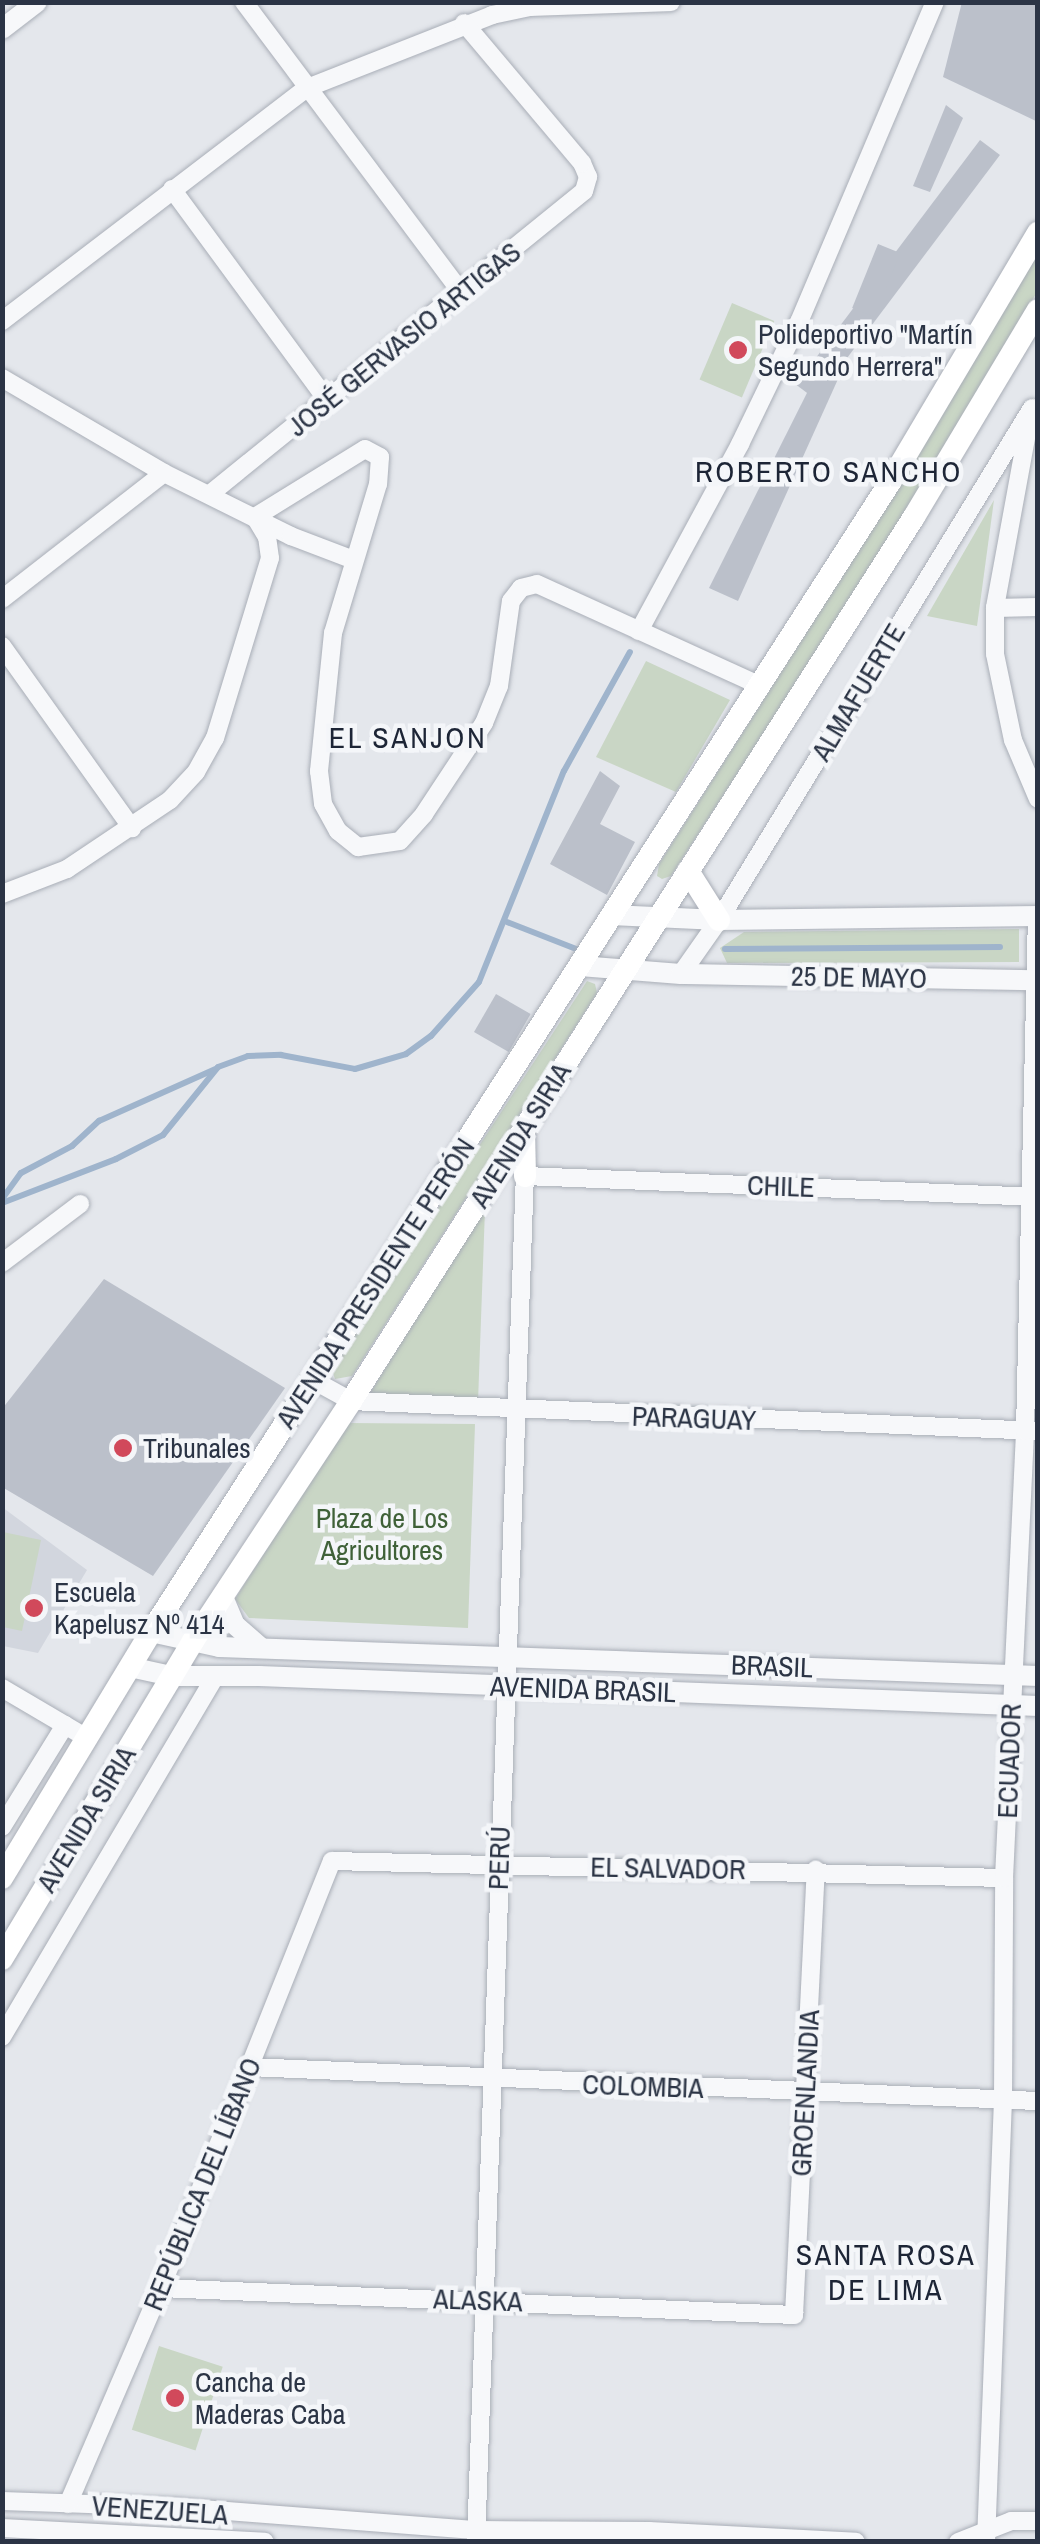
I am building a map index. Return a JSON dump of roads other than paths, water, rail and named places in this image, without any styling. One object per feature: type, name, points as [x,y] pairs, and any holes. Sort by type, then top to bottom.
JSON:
[{"type":"main road","points":[[611,916],[890,482],[1038,233]]},
{"type":"main road","name":"AVENIDA SIRIA","points":[[2,1959],[192,1641],[351,1401],[914,517],[1038,310]]},
{"type":"main road","points":[[688,871],[719,920]]},
{"type":"main road","name":"AVENIDA PRESIDENTE PERÓN","points":[[2,1878],[151,1632],[611,916]]},
{"type":"main road","points":[[524,1128],[525,1176]]},
{"type":"street","points":[[2,29],[37,2]]},
{"type":"street","points":[[244,2],[462,293]]},
{"type":"street","points":[[2,321],[307,88],[464,23],[531,7],[671,2]]},
{"type":"street","points":[[638,630],[740,444],[800,322],[936,2]]},
{"type":"street","name":"JOSÉ GERVASIO ARTIGAS","points":[[210,494],[584,190],[588,177],[582,163],[464,23]]},
{"type":"street","points":[[172,188],[328,401]]},
{"type":"street","points":[[2,378],[164,472],[254,517],[354,560]]},
{"type":"street","points":[[1035,403],[995,608],[1002,699],[1038,800]]},
{"type":"street","name":"ALMAFUERTE","points":[[682,974],[719,920],[1035,403]]},
{"type":"street","points":[[254,517],[365,449],[380,457],[378,484],[333,633],[318,771],[324,804],[338,830],[358,847],[400,842],[424,814],[484,724],[499,686],[511,601],[522,588],[537,584],[759,685]]},
{"type":"street","points":[[2,599],[164,472]]},
{"type":"street","points":[[2,894],[67,869],[132,828],[183,786],[215,738],[270,558],[267,536],[254,517]]},
{"type":"street","points":[[995,608],[1038,607]]},
{"type":"street","points":[[2,646],[132,828]]},
{"type":"street","name":"25 DE MAYO","points":[[611,916],[719,920],[1037,916]]},
{"type":"street","name":"ECUADOR","points":[[986,2537],[1003,2100],[1004,1878],[1013,1675],[1031,1431],[1037,916]]},
{"type":"street","name":"25 DE MAYO","points":[[580,966],[682,974],[1037,980]]},
{"type":"street","name":"CHILE","points":[[525,1176],[1035,1197]]},
{"type":"street","name":"PERÚ","points":[[477,2536],[525,1176]]},
{"type":"street","points":[[2,1263],[80,1204]]},
{"type":"street","points":[[313,1380],[351,1401]]},
{"type":"street","name":"PARAGUAY","points":[[351,1401],[1031,1431]]},
{"type":"street","points":[[223,1597],[236,1625],[261,1648]]},
{"type":"street","name":"AVENIDA BRASIL","points":[[151,1632],[192,1641],[261,1648],[507,1656]]},
{"type":"street","name":"BRASIL","points":[[507,1656],[1038,1676]]},
{"type":"street","name":"AVENIDA BRASIL","points":[[130,1667],[171,1676],[1038,1706]]},
{"type":"street","points":[[2,2037],[215,1677]]},
{"type":"street","points":[[2,1688],[88,1738]]},
{"type":"street","points":[[2,1827],[65,1725]]},
{"type":"street","name":"EL SALVADOR","points":[[332,1862],[816,1870],[1004,1878]]},
{"type":"street","name":"REPÚBLICA DEL LÍBANO","points":[[68,2504],[161,2288],[332,1862]]},
{"type":"street","name":"GROENLANDIA","points":[[794,2316],[816,1870]]},
{"type":"street","name":"COLOMBIA","points":[[249,2067],[1038,2101]]},
{"type":"street","name":"ALASKA","points":[[161,2288],[794,2316]]},
{"type":"street","name":"VENEZUELA","points":[[2,2501],[174,2507],[477,2536],[649,2531],[856,2542]]},
{"type":"street","points":[[958,2542],[986,2537],[1011,2521],[1038,2521]]},
{"type":"street","name":"VENEZUELA","points":[[2,2528],[265,2542]]},
{"type":"waterway","points":[[2,1203],[116,1159],[163,1135],[218,1067],[248,1056],[281,1055],[355,1069],[406,1054],[431,1036],[479,982],[564,771],[630,652]]},
{"type":"waterway","points":[[507,922],[579,950]]},
{"type":"waterway","points":[[725,949],[1000,947]]},
{"type":"waterway","points":[[2,1199],[21,1173],[72,1146],[99,1121],[215,1069]]},
{"type":"place","name":"Polideportivo \"Martín Segundo Herrera\"","points":[[738,350]]},
{"type":"place","name":"Tribunales","points":[[123,1448]]},
{"type":"place","name":"Escuela Kapelusz Nº 414","points":[[34,1608]]},
{"type":"place","name":"Cancha de Maderas Caba","points":[[175,2398]]},
{"type":"district","name":"ROBERTO SANCHO","points":[[829,471]]},
{"type":"district","name":"EL SANJON","points":[[408,737]]},
{"type":"district","name":"SANTA ROSA DE LIMA","points":[[886,2271]]},
{"type":"park label","name":"Plaza de Los Agricultores","points":[[382,1534]]}]
